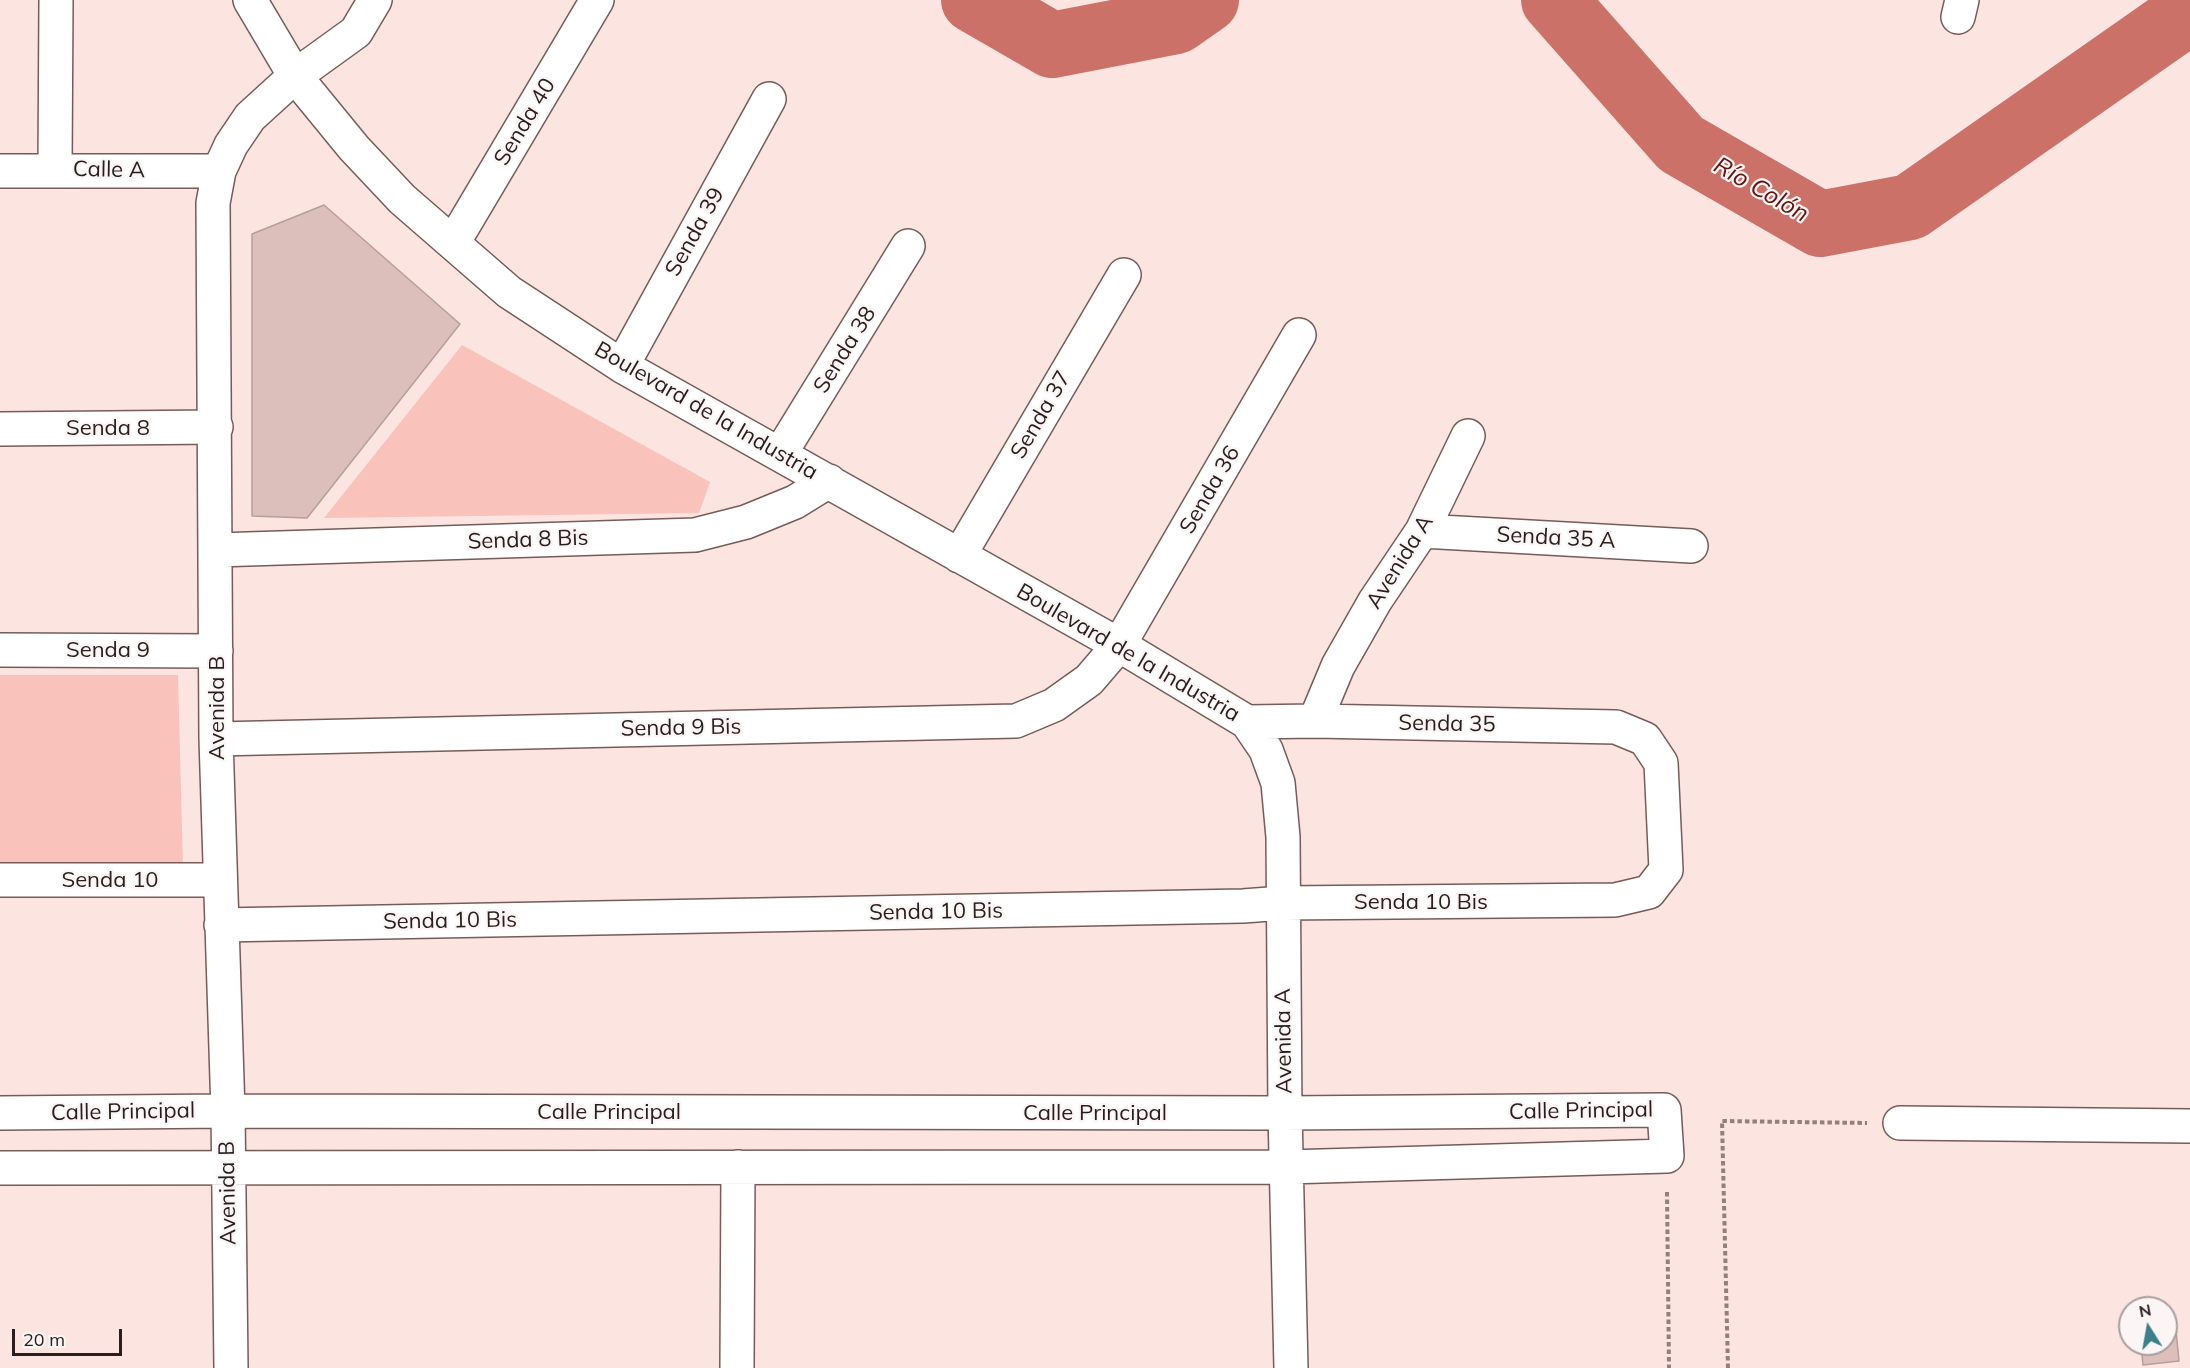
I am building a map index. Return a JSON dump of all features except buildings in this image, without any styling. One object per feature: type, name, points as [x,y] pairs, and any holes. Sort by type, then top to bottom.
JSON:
[{"type":"street","points":[[56,0],[56,170]]},
{"type":"street","name":"Boulevard de la Industria","points":[[250,0],[295,76],[354,148],[402,199],[509,292],[622,366],[1119,645],[1247,722]]},
{"type":"street","name":"Avenida B","points":[[231,1368],[228,1111],[216,739],[213,203],[219,171],[231,145],[250,117],[295,76],[356,32],[375,0]]},
{"type":"street","name":"Senda 40","points":[[453,243],[597,0]]},
{"type":"street","name":"Senda 39","points":[[622,366],[769,99]]},
{"type":"street","name":"Calle A","points":[[0,171],[219,171]]},
{"type":"street","name":"Senda 38","points":[[780,454],[908,246]]},
{"type":"street","name":"Senda 37","points":[[959,556],[1124,275]]},
{"type":"street","name":"Senda 36","points":[[1119,645],[1299,335]]},
{"type":"street","name":"Senda 8","points":[[0,429],[216,427]]},
{"type":"street","name":"Avenida A","points":[[1315,721],[1343,657],[1375,601],[1422,531],[1468,436]]},
{"type":"street","name":"Senda 8 Bis","points":[[216,550],[695,535],[746,522],[795,502],[829,482]]},
{"type":"street","name":"Senda 35 A","points":[[1422,531],[1691,546]]},
{"type":"street","name":"Senda 9 Bis","points":[[216,739],[1016,721],[1054,705],[1089,680],[1119,645]]},
{"type":"street","name":"Senda 9","points":[[0,650],[216,651]]},
{"type":"street","name":"Senda 35","points":[[1247,722],[1315,721],[1616,728],[1645,739],[1661,762],[1666,870],[1649,892]]},
{"type":"street","name":"Avenida A","points":[[1247,722],[1266,750],[1278,783],[1283,837],[1285,1113],[1292,1368]]},
{"type":"street","name":"Senda 10","points":[[0,880],[220,880]]},
{"type":"street","name":"Senda 10 Bis","points":[[221,925],[1243,906],[1283,903],[1615,900],[1649,892]]},
{"type":"street","name":"Calle Principal","points":[[0,1113],[228,1111],[1285,1113],[1664,1110],[1667,1156],[1287,1167],[228,1166],[0,1168]]},
{"type":"street","points":[[1900,1123],[2190,1126]]},
{"type":"street","points":[[737,1368],[738,1167]]},
{"type":"path","points":[[1728,1368],[1722,1121],[1900,1123]]},
{"type":"path","points":[[1667,1156],[1669,1368]]},
{"type":"shaded area","points":[[462,345],[710,482],[699,513],[324,518]]},
{"type":"shaded area","points":[[0,675],[178,675],[183,868],[0,866]]},
{"type":"waterway","name":"Río Colón","points":[[974,0],[1052,45],[1176,21],[1206,0]]},
{"type":"waterway","name":"Río Colón","points":[[1554,0],[1681,144],[1820,224],[1910,207],[2190,11]]}]
